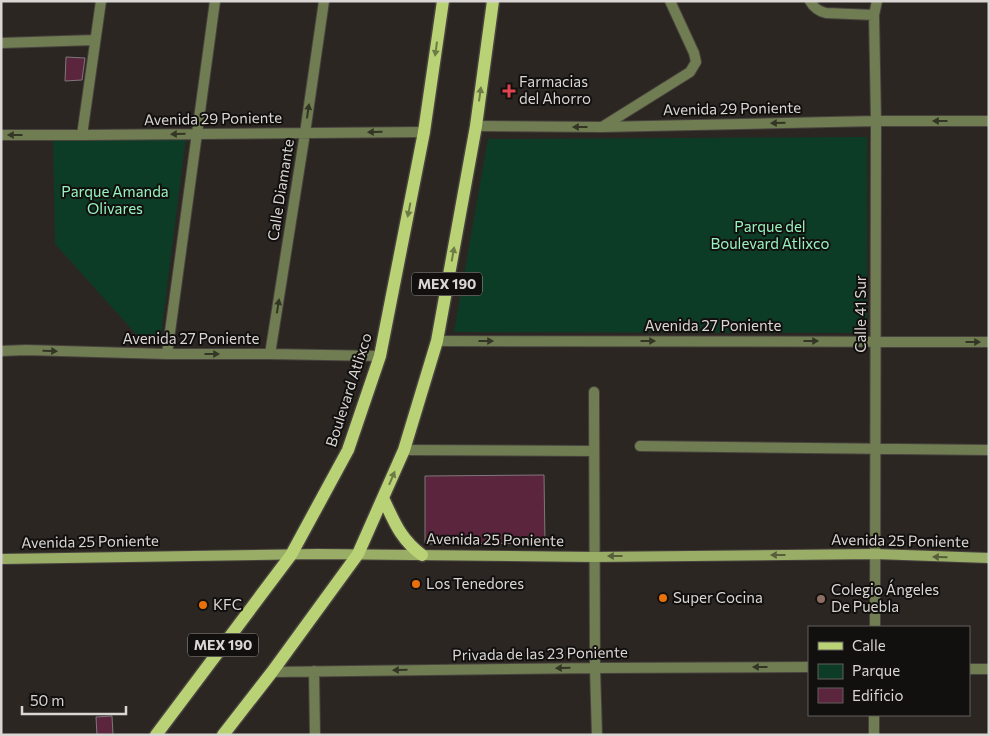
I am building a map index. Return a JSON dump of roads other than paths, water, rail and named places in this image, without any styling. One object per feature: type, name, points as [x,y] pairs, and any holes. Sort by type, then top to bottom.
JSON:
[{"type":"main road","name":"Boulevard Atlixco","points":[[156,735],[291,555],[348,450],[380,356],[424,132],[443,1]]},
{"type":"main road","name":"MEX 190","points":[[223,735],[272,672],[358,554],[404,450],[437,340],[476,126],[493,1]]},
{"type":"main road","points":[[383,498],[397,528],[412,547],[422,555]]},
{"type":"main road","name":"Avenida 25 Poniente","points":[[1,559],[358,554],[594,556],[875,554],[989,558]]},
{"type":"street","points":[[82,136],[101,1]]},
{"type":"street","points":[[167,354],[215,1]]},
{"type":"street","name":"Calle Diamante","points":[[270,354],[324,1]]},
{"type":"street","points":[[602,126],[690,72],[696,62],[694,53],[670,1]]},
{"type":"street","points":[[810,1],[814,8],[820,12],[874,15]]},
{"type":"street","name":"Calle 41 Sur","points":[[875,626],[876,121],[874,15],[877,1]]},
{"type":"street","points":[[1,43],[95,40]]},
{"type":"street","name":"Avenida 29 Poniente","points":[[476,126],[989,121]]},
{"type":"street","name":"Avenida 29 Poniente","points":[[1,135],[82,136],[424,132]]},
{"type":"street","name":"Avenida 27 Poniente","points":[[437,340],[989,342]]},
{"type":"street","name":"Avenida 27 Poniente","points":[[1,351],[380,356]]},
{"type":"street","points":[[594,392],[597,735]]},
{"type":"street","points":[[640,446],[989,450]]},
{"type":"street","points":[[404,450],[594,451]]},
{"type":"street","name":"Privada de las 23 Poniente","points":[[272,672],[808,667]]},
{"type":"street","points":[[970,669],[989,669]]},
{"type":"street","points":[[314,671],[315,735]]},
{"type":"street","points":[[874,716],[874,735]]},
{"type":"place","name":"Farmacias del Ahorro","points":[[509,91]]},
{"type":"place","name":"Los Tenedores","points":[[416,584]]},
{"type":"place","name":"Super Cocina","points":[[663,598]]},
{"type":"place","name":"Colegio Ángeles De Puebla","points":[[821,599]]},
{"type":"place","name":"KFC","points":[[203,605]]},
{"type":"park label","name":"Parque Amanda Olivares","points":[[115,200]]},
{"type":"park label","name":"Parque del Boulevard Atlixco","points":[[770,236]]}]
